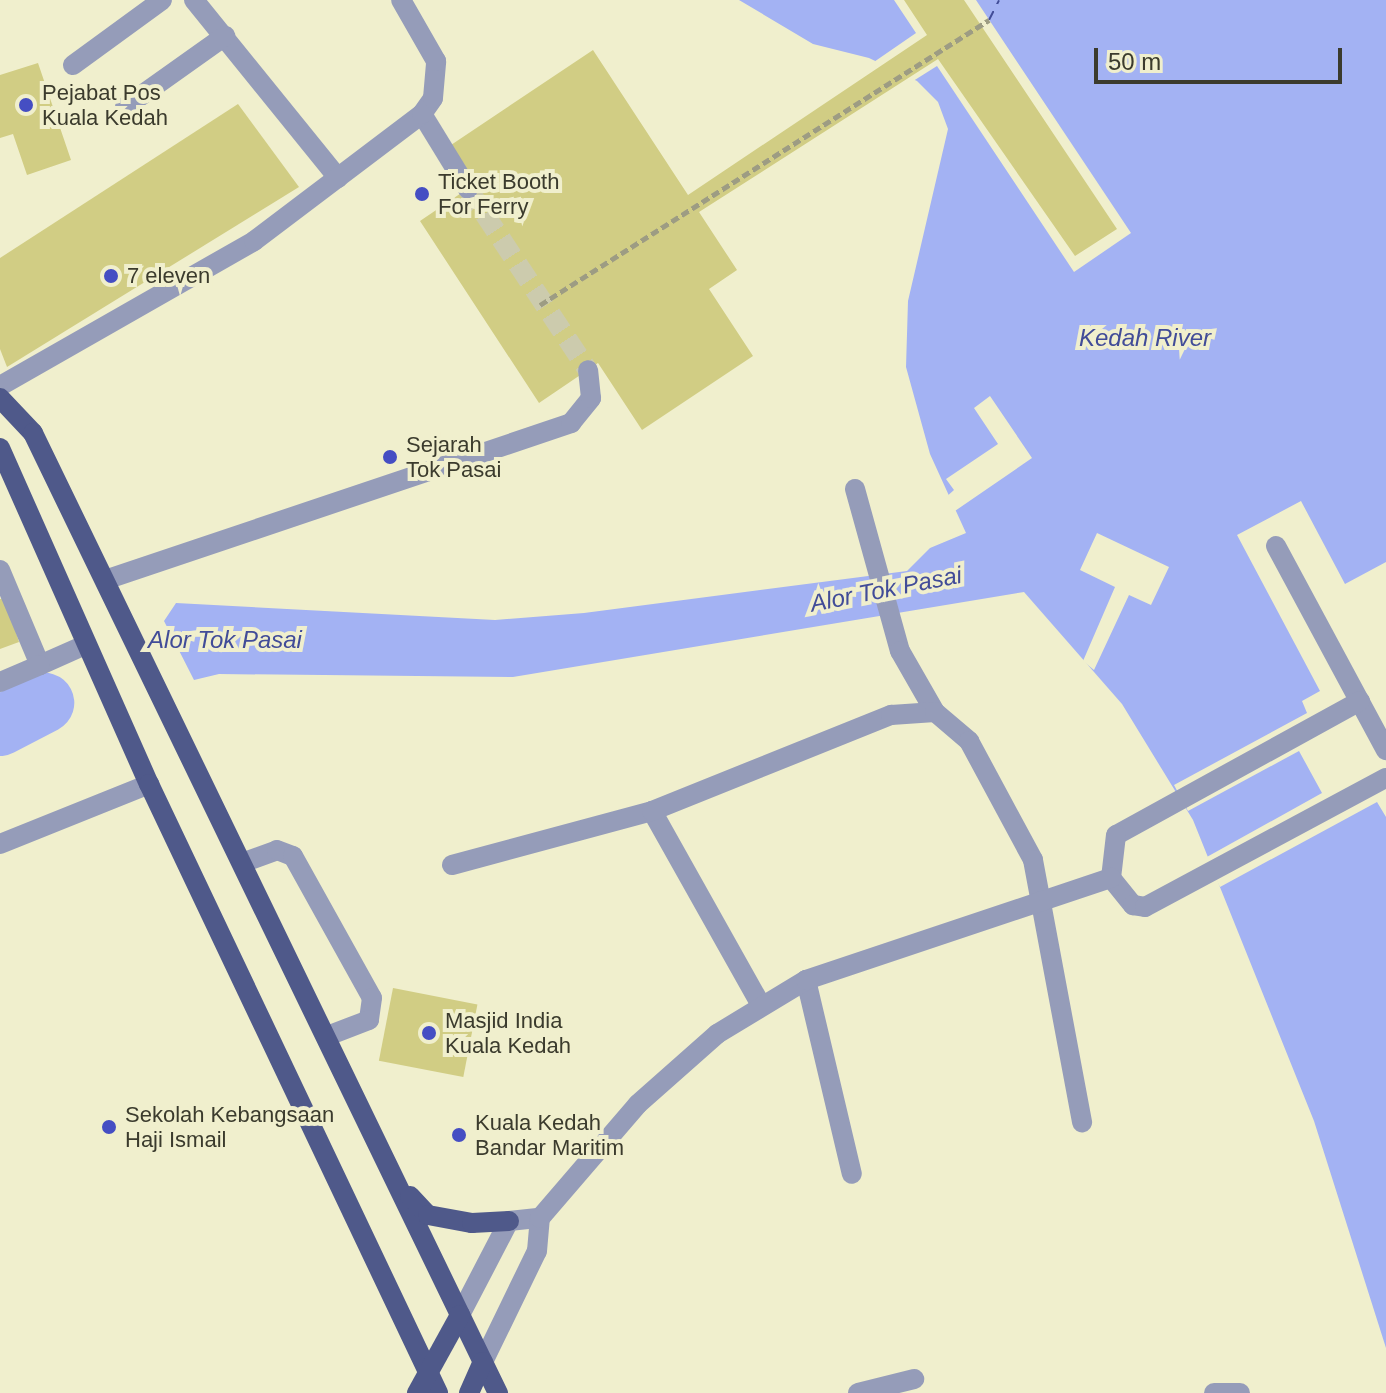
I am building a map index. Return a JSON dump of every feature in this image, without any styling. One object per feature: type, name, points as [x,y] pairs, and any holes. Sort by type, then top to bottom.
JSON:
[{"type":"main road","points":[[0,398],[33,433],[498,1393]]},
{"type":"main road","points":[[0,448],[149,784],[438,1393]]},
{"type":"main road","points":[[399,1185],[428,1215],[472,1223],[509,1221]]},
{"type":"main road","points":[[417,1393],[460,1315]]},
{"type":"main road","points":[[469,1393],[483,1362]]},
{"type":"street","points":[[73,65],[162,0]]},
{"type":"street","points":[[194,0],[338,178]]},
{"type":"street","points":[[0,386],[172,293],[338,178],[422,114],[433,98],[436,61],[408,2]]},
{"type":"street","points":[[125,107],[225,36]]},
{"type":"street","points":[[422,114],[468,189]]},
{"type":"street","points":[[105,580],[571,423],[591,398],[588,370]]},
{"type":"street","points":[[855,489],[900,651],[935,712],[961,730],[991,776],[1033,860],[1082,1122]]},
{"type":"street","points":[[1276,546],[1386,750]]},
{"type":"street","points":[[0,570],[40,665]]},
{"type":"street","points":[[0,682],[85,645]]},
{"type":"street","points":[[1360,701],[1116,835],[1111,878],[1133,905],[1145,907],[1386,778]]},
{"type":"street","points":[[452,865],[652,811],[891,715],[935,712]]},
{"type":"street","points":[[0,844],[149,784]]},
{"type":"street","points":[[652,811],[761,1005]]},
{"type":"street","points":[[242,863],[277,850],[293,856],[372,998],[369,1020],[327,1036]]},
{"type":"street","points":[[483,1362],[537,1251],[540,1218],[676,1067],[761,1005],[806,980],[1039,905],[1111,878]]},
{"type":"street","points":[[806,980],[852,1174]]},
{"type":"street","points":[[460,1315],[509,1221],[540,1218]]},
{"type":"street","points":[[858,1393],[914,1379]]},
{"type":"street","points":[[1214,1393],[1240,1393]]},
{"type":"path","points":[[540,305],[989,20]]},
{"type":"water","name":"Kedah River","points":[[739,0],[1386,0],[1386,1348],[1314,1121],[1193,820],[1122,704],[1024,592],[513,677],[219,674],[194,680],[164,621],[176,603],[495,620],[584,613],[907,571],[930,548],[966,533],[930,454],[906,367],[908,301],[948,129],[938,102],[917,81],[869,58],[813,44]]},
{"type":"pier","points":[[894,0],[976,0],[1131,233],[1074,272],[937,66],[910,83],[871,64],[916,33]]},
{"type":"pier","points":[[990,396],[1032,458],[952,513],[945,498],[954,490],[946,479],[998,444],[974,408]]},
{"type":"pier","points":[[1301,501],[1345,584],[1386,562],[1386,817],[1377,802],[1220,887],[1205,858],[1322,793],[1299,751],[1188,811],[1174,785],[1307,713],[1302,701],[1320,691],[1237,535]]},
{"type":"pier","points":[[1097,533],[1169,567],[1151,605],[1129,595],[1094,670],[1083,661],[1115,587],[1080,570]]},
{"type":"building","points":[[904,0],[964,0],[1117,229],[1075,256],[938,59],[699,212],[737,270],[709,289],[753,356],[642,430],[598,363],[539,403],[420,221],[476,183],[451,145],[593,50],[688,195],[927,35]]},
{"type":"building","name":"Pejabat Pos Kuala Kedah","points":[[38,63],[71,160],[27,175],[13,134],[0,138],[0,75]]},
{"type":"building","points":[[238,104],[299,187],[7,367],[0,349],[0,258]]},
{"type":"building","points":[[5,598],[19,642],[0,649],[0,599]]},
{"type":"building","name":"Masjid India Kuala Kedah","points":[[393,988],[477,1004],[463,1077],[379,1061]]},
{"type":"waterway","name":"Alor Tok Pasai","points":[[0,726],[44,703]]},
{"type":"ferry route","points":[[989,20],[999,0]]},
{"type":"tunnel","points":[[468,189],[588,370]]},
{"type":"place","name":"Pejabat Pos Kuala Kedah","points":[[26,105]]},
{"type":"place","name":"Ticket Booth For Ferry","points":[[422,194]]},
{"type":"place","name":"7 eleven","points":[[111,276]]},
{"type":"place","name":"Sejarah Tok Pasai","points":[[390,457]]},
{"type":"place","name":"Masjid India Kuala Kedah","points":[[429,1033]]},
{"type":"place","name":"Sekolah Kebangsaan Haji Ismail","points":[[109,1127]]},
{"type":"place","name":"Kuala Kedah Bandar Maritim","points":[[459,1135]]}]
